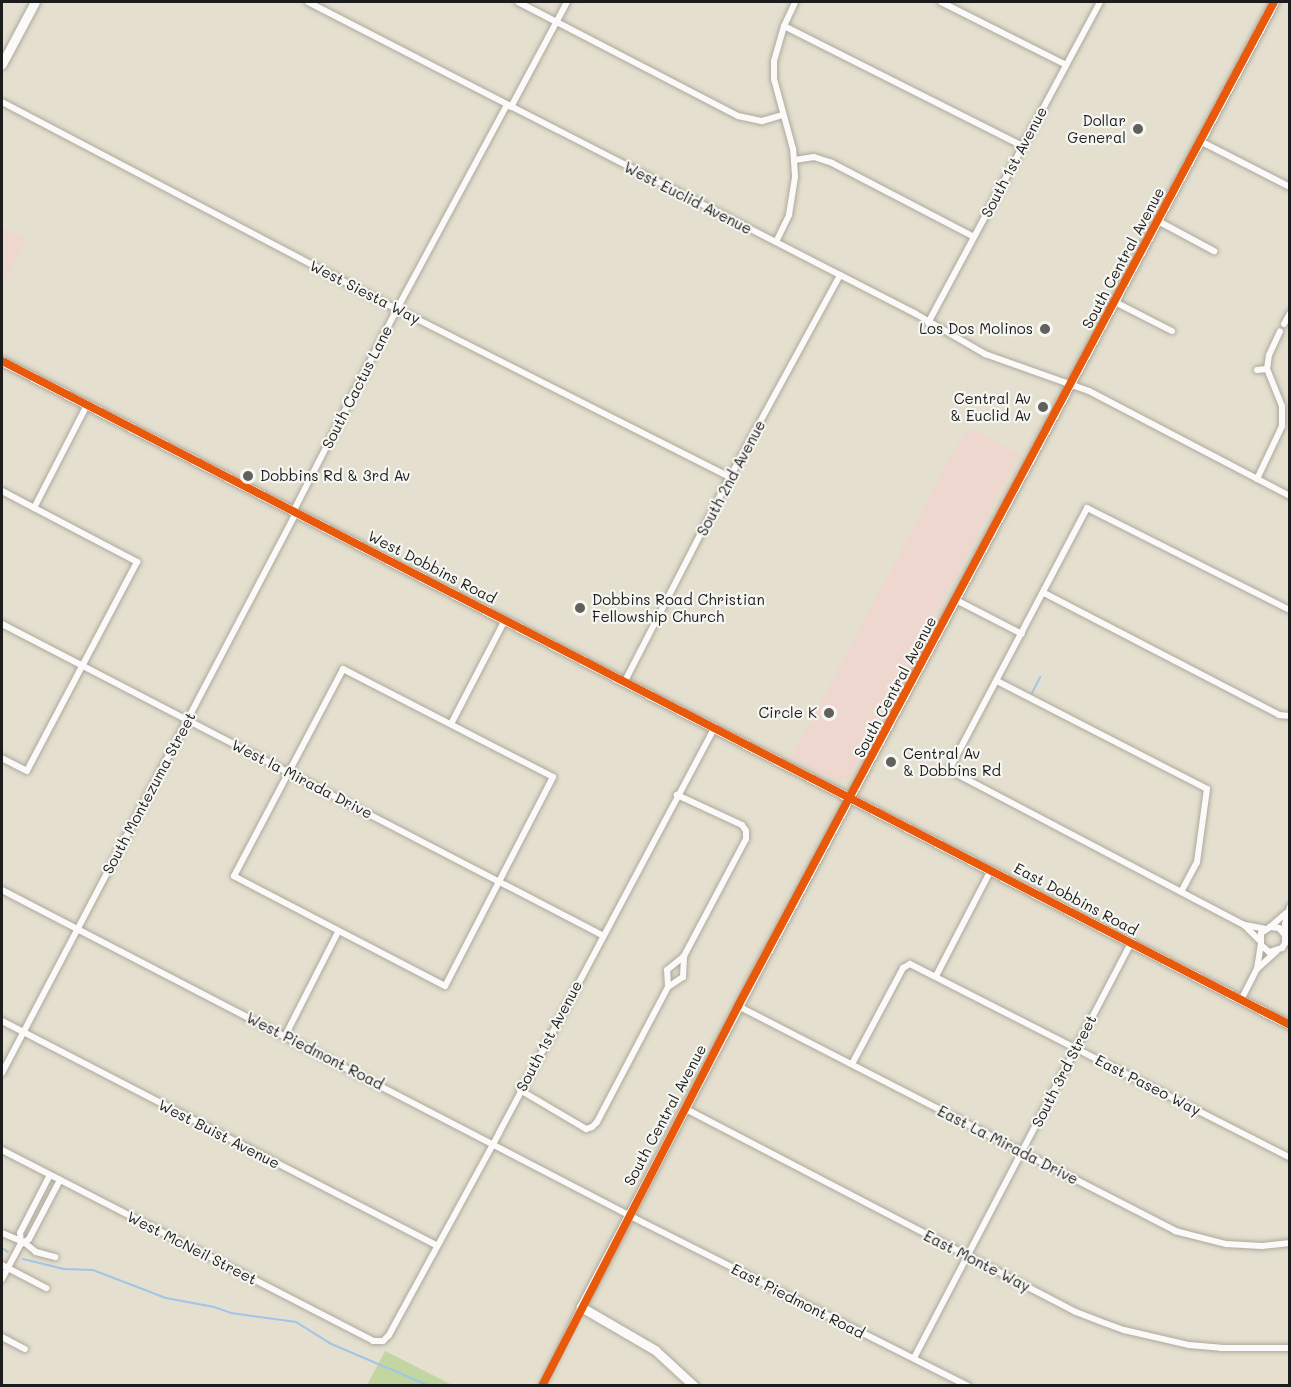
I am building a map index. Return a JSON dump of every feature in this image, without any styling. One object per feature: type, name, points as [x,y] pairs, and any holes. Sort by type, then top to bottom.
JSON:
[{"type":"main road","name":"South Central Avenue","points":[[581,1307],[738,1006],[1274,2]]},
{"type":"main road","points":[[2,64],[31,3]]},
{"type":"main road","name":"West Dobbins Road","points":[[2,361],[850,799]]},
{"type":"main road","name":"East Dobbins Road","points":[[850,799],[1290,1025]]},
{"type":"main road","points":[[581,1307],[655,1350],[694,1386]]},
{"type":"street","name":"West Euclid Avenue","points":[[308,2],[916,314],[928,323],[1005,363],[1071,384],[1290,496]]},
{"type":"street","points":[[518,2],[738,116],[762,121],[783,115]]},
{"type":"street","name":"South Cactus Lane","points":[[295,512],[397,309],[567,2]]},
{"type":"street","points":[[776,242],[791,207],[795,160],[774,79],[774,61],[784,26],[795,2]]},
{"type":"street","points":[[941,2],[1066,65]]},
{"type":"street","name":"South 1st Avenue","points":[[928,323],[1100,2]]},
{"type":"street","points":[[784,26],[1023,146]]},
{"type":"street","name":"West Siesta Way","points":[[2,102],[397,309],[730,477]]},
{"type":"street","points":[[1200,141],[1290,187]]},
{"type":"street","points":[[795,160],[814,157],[832,163],[974,237]]},
{"type":"street","points":[[1158,221],[1214,252]]},
{"type":"street","name":"South 2nd Avenue","points":[[624,682],[730,477],[840,275]]},
{"type":"street","points":[[1115,302],[1172,332]]},
{"type":"street","points":[[1284,324],[1290,314]]},
{"type":"street","points":[[1257,478],[1282,426],[1282,406],[1267,369],[1269,355],[1280,331]]},
{"type":"street","points":[[1257,370],[1267,369]]},
{"type":"street","points":[[1282,406],[1290,403]]},
{"type":"street","points":[[34,508],[87,405]]},
{"type":"street","points":[[2,491],[137,562],[27,771],[2,758]]},
{"type":"street","points":[[1290,610],[1087,508],[949,770],[1244,925],[1269,952],[1290,952]]},
{"type":"street","name":"South Montezuma Street","points":[[2,1073],[295,512]]},
{"type":"street","points":[[1044,593],[1279,715],[1290,716]]},
{"type":"street","points":[[956,600],[1022,634]]},
{"type":"street","points":[[451,723],[505,620]]},
{"type":"street","name":"West la Mirada Drive","points":[[2,624],[602,935]]},
{"type":"street","points":[[343,669],[451,723],[553,777],[445,986],[234,876],[343,669]]},
{"type":"street","points":[[997,681],[1207,789],[1197,862],[1181,892]]},
{"type":"street","name":"South 1st Avenue","points":[[383,1341],[390,1335],[714,728]]},
{"type":"street","points":[[668,987],[666,970],[684,956],[746,839],[742,825],[677,795]]},
{"type":"street","points":[[936,976],[992,870]]},
{"type":"street","name":"West Piedmont Road","points":[[2,890],[493,1142],[628,1214]]},
{"type":"street","points":[[1241,1000],[1257,969],[1261,943],[1267,928],[1288,910]]},
{"type":"street","points":[[1257,969],[1278,951],[1286,939],[1288,910]]},
{"type":"street","points":[[1244,925],[1279,928],[1286,939]]},
{"type":"street","points":[[285,1036],[338,932]]},
{"type":"street","name":"South 3rd Street","points":[[914,1358],[1131,943]]},
{"type":"street","points":[[520,1090],[586,1129],[597,1122],[668,987],[683,977],[684,956]]},
{"type":"street","name":"East Paseo Way","points":[[852,1064],[903,968],[910,964],[1290,1158]]},
{"type":"street","name":"East La Mirada Drive","points":[[738,1006],[1175,1231],[1226,1244],[1262,1246],[1290,1243]]},
{"type":"street","name":"West Buist Avenue","points":[[2,1021],[437,1246]]},
{"type":"street","name":"East Monte Way","points":[[684,1108],[1076,1312],[1124,1330],[1189,1345],[1221,1348],[1290,1348]]},
{"type":"street","name":"West McNeil Street","points":[[2,1150],[373,1341],[383,1341]]},
{"type":"street","points":[[22,1242],[20,1233],[50,1175]]},
{"type":"street","points":[[2,1279],[4,1266],[22,1242],[60,1180]]},
{"type":"street","name":"East Piedmont Road","points":[[628,1214],[900,1354],[914,1358],[968,1386]]},
{"type":"street","points":[[2,1233],[22,1242],[36,1252],[55,1257]]},
{"type":"street","points":[[4,1266],[46,1288]]},
{"type":"street","name":"South Central Avenue","points":[[542,1386],[581,1307]]},
{"type":"street","points":[[2,1337],[25,1349]]},
{"type":"shaded area","points":[[2,227],[26,240],[2,285]]},
{"type":"shaded area","points":[[971,429],[1020,454],[850,777],[845,780],[836,780],[791,758],[963,434]]},
{"type":"green space","points":[[385,1351],[395,1356],[452,1385],[367,1385]]},
{"type":"waterway","points":[[1032,693],[1040,677]]},
{"type":"waterway","points":[[2,1248],[8,1252]]},
{"type":"waterway","points":[[23,1259],[64,1269],[93,1270],[166,1298],[214,1307],[231,1313],[296,1322],[329,1343],[430,1386]]},
{"type":"cycle path","points":[[542,1386],[738,1006],[1274,2]]},
{"type":"cycle path","points":[[2,361],[1290,1025]]},
{"type":"place","name":"Dollar General","points":[[1138,129]]},
{"type":"place","name":"Los Dos Molinos","points":[[1045,329]]},
{"type":"place","name":"Central Av & Euclid Av","points":[[1043,407]]},
{"type":"place","name":"Dobbins Rd & 3rd Av","points":[[248,476]]},
{"type":"place","name":"Dobbins Road Christian Fellowship Church","points":[[580,608]]},
{"type":"place","name":"Circle K","points":[[829,713]]},
{"type":"place","name":"Central Av & Dobbins Rd","points":[[891,762]]}]
